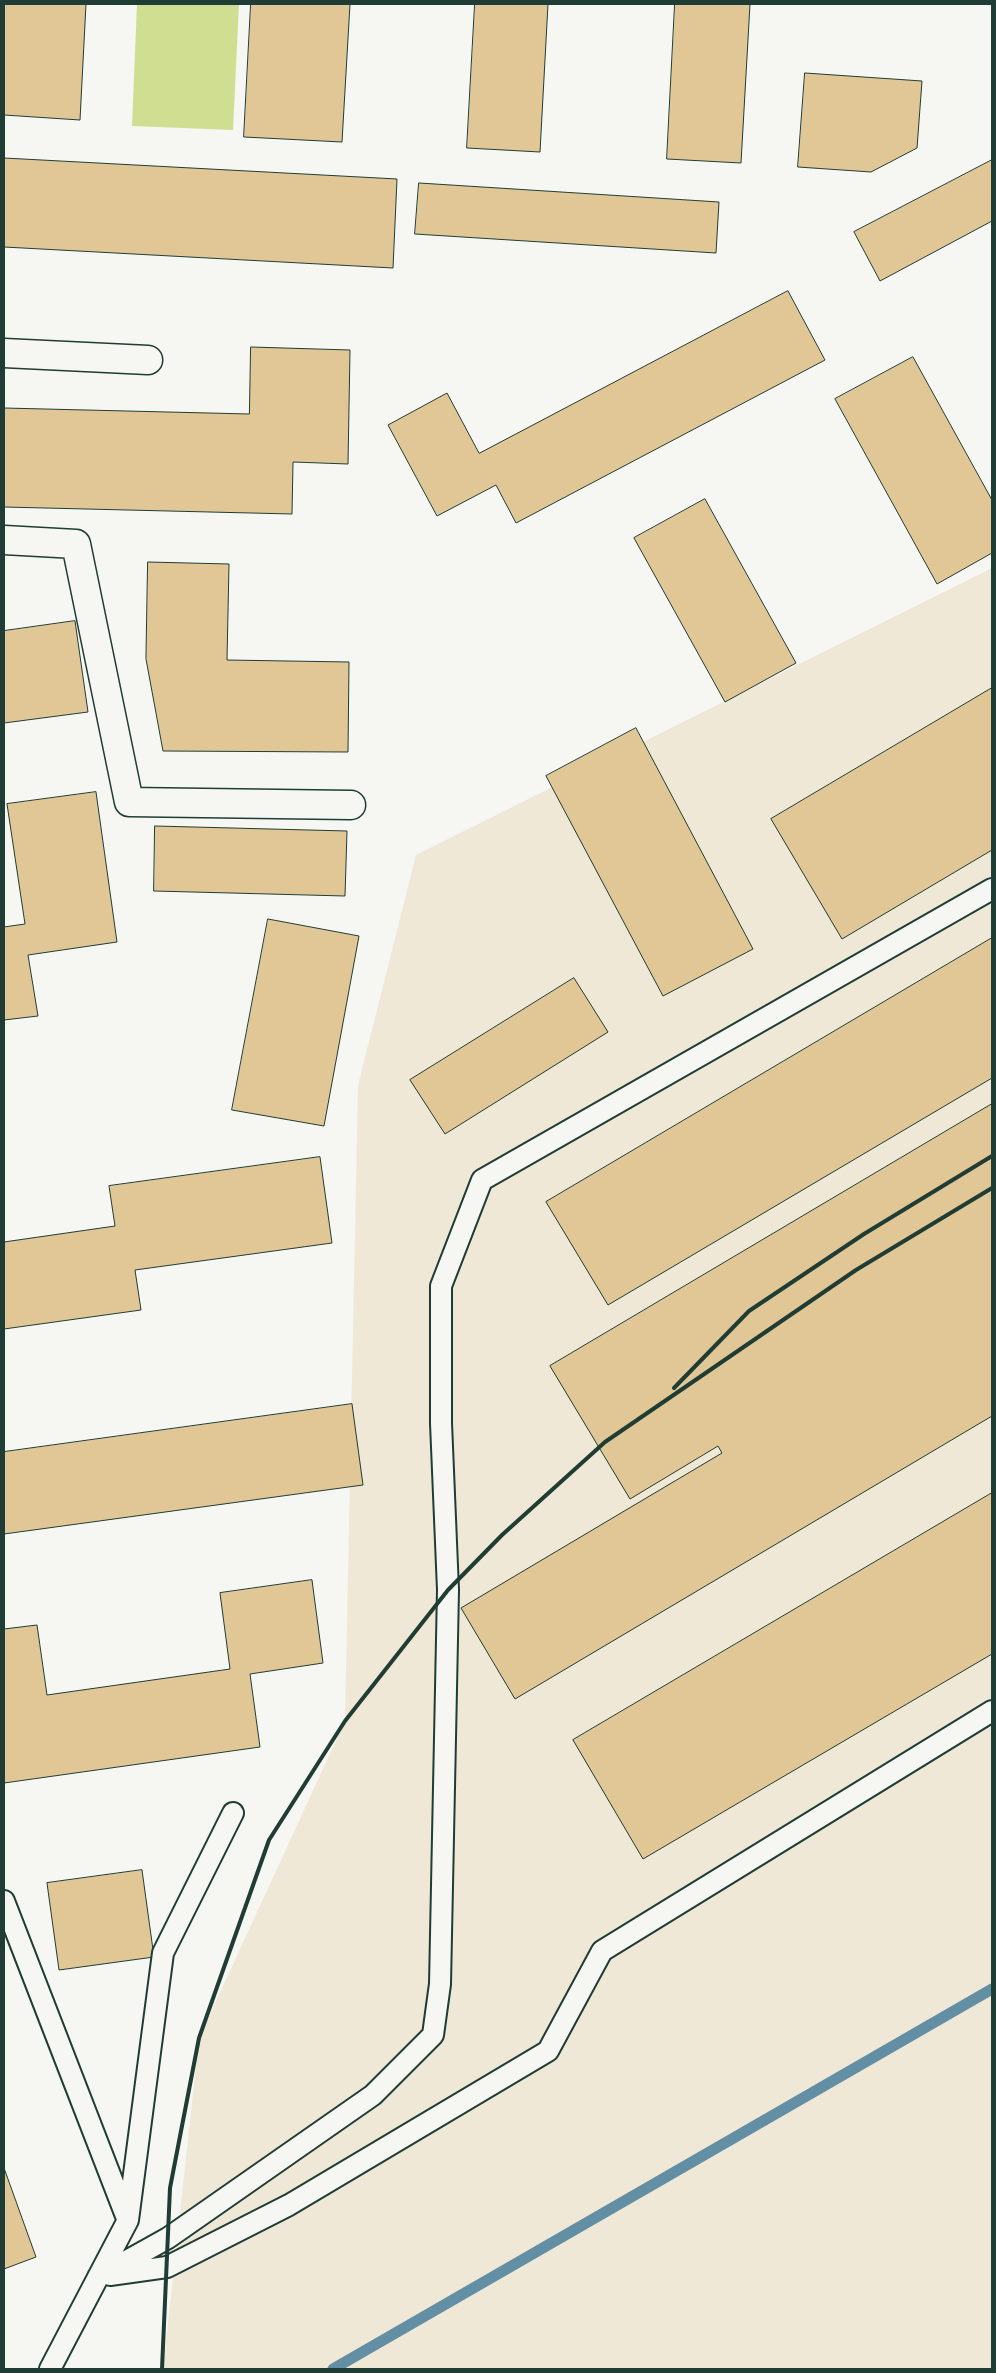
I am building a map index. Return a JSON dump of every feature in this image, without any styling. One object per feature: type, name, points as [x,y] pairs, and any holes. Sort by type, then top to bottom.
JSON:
[{"type":"street","points":[[4,353],[148,360]]},
{"type":"street","points":[[4,540],[76,544],[129,802],[351,805]]},
{"type":"lane","points":[[98,2277],[168,2238],[373,2095],[433,2035],[440,1984],[448,1590],[441,1423],[441,1286],[482,1180],[992,889]]},
{"type":"lane","points":[[98,2277],[166,2267],[184,2258],[289,2205],[548,2051],[602,1951],[992,1711]]},
{"type":"lane","points":[[50,2369],[128,2220],[163,1953],[233,1813]]},
{"type":"lane","points":[[4,1901],[128,2220]]},
{"type":"shaded area","points":[[992,568],[992,2369],[163,2369],[199,2038],[345,1721],[358,1085],[416,855]]},
{"type":"green space","points":[[137,4],[239,4],[233,130],[132,126]]},
{"type":"building","points":[[4,4],[86,4],[80,120],[4,115]]},
{"type":"building","points":[[251,4],[350,4],[342,142],[244,137]]},
{"type":"building","points":[[475,4],[548,4],[540,152],[467,148]]},
{"type":"building","points":[[675,4],[750,4],[741,163],[667,159]]},
{"type":"building","points":[[805,73],[922,81],[917,148],[871,172],[798,167]]},
{"type":"building","points":[[4,158],[397,179],[393,268],[4,247]]},
{"type":"building","points":[[992,160],[992,221],[880,281],[854,232]]},
{"type":"building","points":[[419,183],[719,202],[716,253],[415,234]]},
{"type":"building","points":[[788,291],[825,360],[516,523],[496,485],[437,516],[388,425],[447,393],[479,453]]},
{"type":"building","points":[[251,347],[350,350],[348,464],[293,462],[292,514],[4,507],[4,408],[249,414]]},
{"type":"building","points":[[913,357],[992,500],[992,553],[937,584],[835,399]]},
{"type":"building","points":[[705,499],[796,663],[725,702],[634,538]]},
{"type":"building","points":[[148,562],[229,564],[227,660],[349,662],[348,752],[163,751],[146,659]]},
{"type":"building","points":[[75,621],[88,712],[4,723],[4,631]]},
{"type":"building","points":[[992,688],[992,850],[842,939],[771,819]]},
{"type":"building","points":[[636,728],[753,949],[663,996],[546,776]]},
{"type":"building","points":[[96,792],[117,942],[28,955],[38,1016],[4,1020],[4,927],[25,924],[7,804]]},
{"type":"building","points":[[155,826],[347,831],[345,896],[154,891]]},
{"type":"building","points":[[268,919],[359,936],[324,1126],[232,1110]]},
{"type":"building","points":[[992,938],[992,1078],[608,1305],[546,1202]]},
{"type":"building","points":[[574,978],[608,1032],[445,1134],[410,1080]]},
{"type":"building","points":[[992,1104],[992,1416],[515,1699],[461,1608],[722,1453],[718,1446],[630,1499],[550,1366]]},
{"type":"building","points":[[320,1157],[332,1243],[135,1270],[141,1310],[4,1329],[4,1242],[115,1226],[109,1186]]},
{"type":"building","points":[[352,1404],[363,1485],[4,1534],[4,1452]]},
{"type":"building","points":[[992,1493],[992,1654],[643,1859],[573,1740]]},
{"type":"building","points":[[312,1580],[323,1663],[250,1674],[260,1747],[4,1783],[4,1629],[37,1625],[47,1695],[230,1669],[220,1593]]},
{"type":"building","points":[[142,1870],[154,1957],[59,1970],[47,1883]]},
{"type":"building","points":[[4,2168],[36,2257],[4,2269]]},
{"type":"waterway","points":[[333,2369],[992,1989]]},
{"type":"railway","points":[[674,1388],[749,1311],[864,1234],[992,1156]]},
{"type":"railway","points":[[162,2369],[170,2188],[199,2038],[269,1840],[345,1721],[448,1590],[502,1535],[605,1442],[856,1270],[992,1188]]}]
